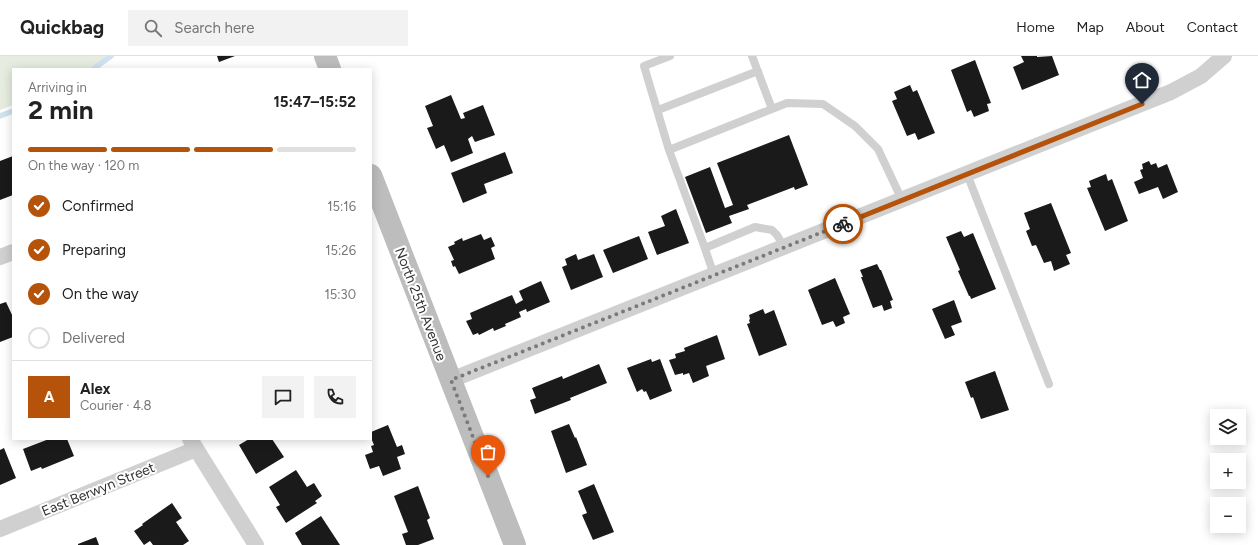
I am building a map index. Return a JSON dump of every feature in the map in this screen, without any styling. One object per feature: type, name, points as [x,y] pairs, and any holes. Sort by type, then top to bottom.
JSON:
[{"type":"street","points":[[325,56],[330,68]]},
{"type":"street","points":[[451,380],[1172,92],[1201,76],[1224,56]]},
{"type":"street","name":"North 25th Avenue","points":[[372,178],[515,545]]},
{"type":"street","points":[[0,257],[12,252]]},
{"type":"street","points":[[193,444],[256,545]]},
{"type":"street","name":"East Berwyn Street","points":[[0,529],[193,444]]},
{"type":"lane","points":[[670,56],[644,66],[669,150],[714,275]]},
{"type":"lane","points":[[752,56],[772,109]]},
{"type":"lane","points":[[658,110],[758,71]]},
{"type":"lane","points":[[669,150],[787,103],[823,104],[855,126],[878,149],[902,200]]},
{"type":"lane","points":[[966,174],[1049,384]]},
{"type":"lane","points":[[705,248],[755,227],[772,230],[777,235],[784,247]]},
{"type":"shaded area","points":[[0,56],[107,56],[89,68],[12,68],[12,105],[0,110]]},
{"type":"building","points":[[217,56],[235,56],[219,62]]},
{"type":"building","points":[[1021,56],[1052,56],[1059,75],[1022,90],[1013,67],[1024,62]]},
{"type":"building","points":[[975,60],[991,103],[987,104],[989,111],[974,117],[971,110],[967,112],[951,70]]},
{"type":"building","points":[[910,85],[913,92],[917,90],[935,133],[918,140],[915,133],[907,136],[892,101],[897,99],[894,92]]},
{"type":"building","points":[[451,95],[461,119],[465,118],[463,113],[483,105],[495,135],[475,142],[472,136],[468,139],[473,153],[451,162],[444,145],[436,149],[427,128],[433,126],[425,106]]},
{"type":"building","points":[[789,135],[808,185],[795,190],[794,187],[747,205],[749,209],[729,216],[732,223],[706,233],[685,177],[710,167],[725,208],[733,205],[717,163]]},
{"type":"building","points":[[505,152],[513,173],[484,184],[487,193],[463,203],[451,173]]},
{"type":"building","points":[[12,156],[12,195],[0,200],[0,161]]},
{"type":"building","points":[[1149,161],[1151,165],[1156,163],[1158,168],[1167,164],[1178,192],[1163,199],[1158,187],[1139,194],[1134,182],[1143,178],[1140,170],[1143,169],[1142,164]]},
{"type":"building","points":[[1106,174],[1108,181],[1112,179],[1128,221],[1105,231],[1087,188],[1091,187],[1089,181]]},
{"type":"building","points":[[1051,203],[1071,253],[1066,255],[1070,264],[1054,271],[1051,261],[1044,263],[1036,245],[1032,246],[1026,231],[1030,229],[1024,213]]},
{"type":"building","points":[[676,209],[689,243],[657,255],[648,232],[665,226],[661,216]]},
{"type":"building","points":[[961,231],[964,237],[973,233],[996,289],[971,299],[958,271],[960,270],[946,237]]},
{"type":"building","points":[[481,234],[484,240],[491,237],[495,246],[491,248],[495,259],[459,274],[455,266],[453,267],[451,261],[454,260],[448,247],[455,244],[454,242],[462,238],[463,241]]},
{"type":"building","points":[[639,236],[648,259],[613,273],[603,250]]},
{"type":"building","points":[[576,254],[578,260],[594,254],[603,277],[571,290],[562,267],[567,265],[565,259]]},
{"type":"building","points":[[877,264],[881,270],[893,300],[890,301],[892,308],[884,311],[882,305],[873,308],[861,277],[863,277],[860,270]]},
{"type":"building","points":[[835,278],[850,314],[843,317],[845,323],[836,327],[833,321],[822,325],[808,290]]},
{"type":"building","points":[[541,281],[550,302],[527,312],[526,309],[519,312],[521,317],[505,324],[506,326],[494,331],[493,328],[479,335],[478,333],[473,335],[466,321],[472,319],[470,313],[512,295],[516,304],[523,300],[519,291]]},
{"type":"building","points":[[954,300],[962,322],[951,326],[955,335],[945,339],[932,309]]},
{"type":"building","points":[[6,302],[12,315],[12,337],[0,342],[0,304]]},
{"type":"building","points":[[763,309],[765,314],[774,310],[787,345],[759,356],[747,324],[750,323],[749,315]]},
{"type":"building","points":[[717,335],[725,359],[706,366],[709,376],[693,383],[689,373],[675,375],[669,360],[676,358],[675,354],[685,351],[684,348]]},
{"type":"building","points":[[651,359],[652,362],[660,359],[672,391],[650,400],[646,391],[644,392],[642,389],[637,392],[627,368]]},
{"type":"building","points":[[599,364],[607,383],[570,398],[571,400],[535,414],[530,400],[536,398],[532,388],[562,376],[563,379]]},
{"type":"building","points":[[995,371],[1009,410],[981,419],[973,397],[971,398],[965,382]]},
{"type":"building","points":[[569,424],[587,465],[566,473],[551,431]]},
{"type":"building","points":[[388,425],[397,447],[402,445],[405,454],[397,457],[401,469],[383,476],[379,466],[370,469],[365,455],[373,452],[371,446],[374,445],[372,440],[372,432]]},
{"type":"building","points":[[46,440],[67,440],[74,456],[42,469],[41,467],[31,471],[23,449]]},
{"type":"building","points":[[247,440],[273,440],[284,457],[256,474],[239,445]]},
{"type":"building","points":[[4,448],[16,478],[0,485],[0,450]]},
{"type":"building","points":[[296,470],[307,487],[314,483],[322,496],[315,501],[317,503],[286,523],[276,507],[280,505],[269,487]]},
{"type":"building","points":[[594,484],[614,532],[593,540],[582,515],[587,513],[578,491]]},
{"type":"building","points":[[418,486],[430,518],[427,520],[434,539],[418,545],[406,545],[402,534],[408,532],[394,496]]},
{"type":"building","points":[[172,503],[182,518],[176,522],[189,541],[183,545],[153,545],[150,541],[144,545],[134,531]]},
{"type":"building","points":[[321,516],[340,545],[302,545],[295,533]]},
{"type":"building","points":[[96,537],[99,545],[78,545],[78,544]]},
{"type":"waterway","points":[[94,68],[111,56]]},
{"type":"waterway","points":[[0,116],[12,111]]},
{"type":"way so far","points":[[488,476],[451,380],[843,224]]},
{"type":"route","points":[[843,224],[1142,104]]}]
